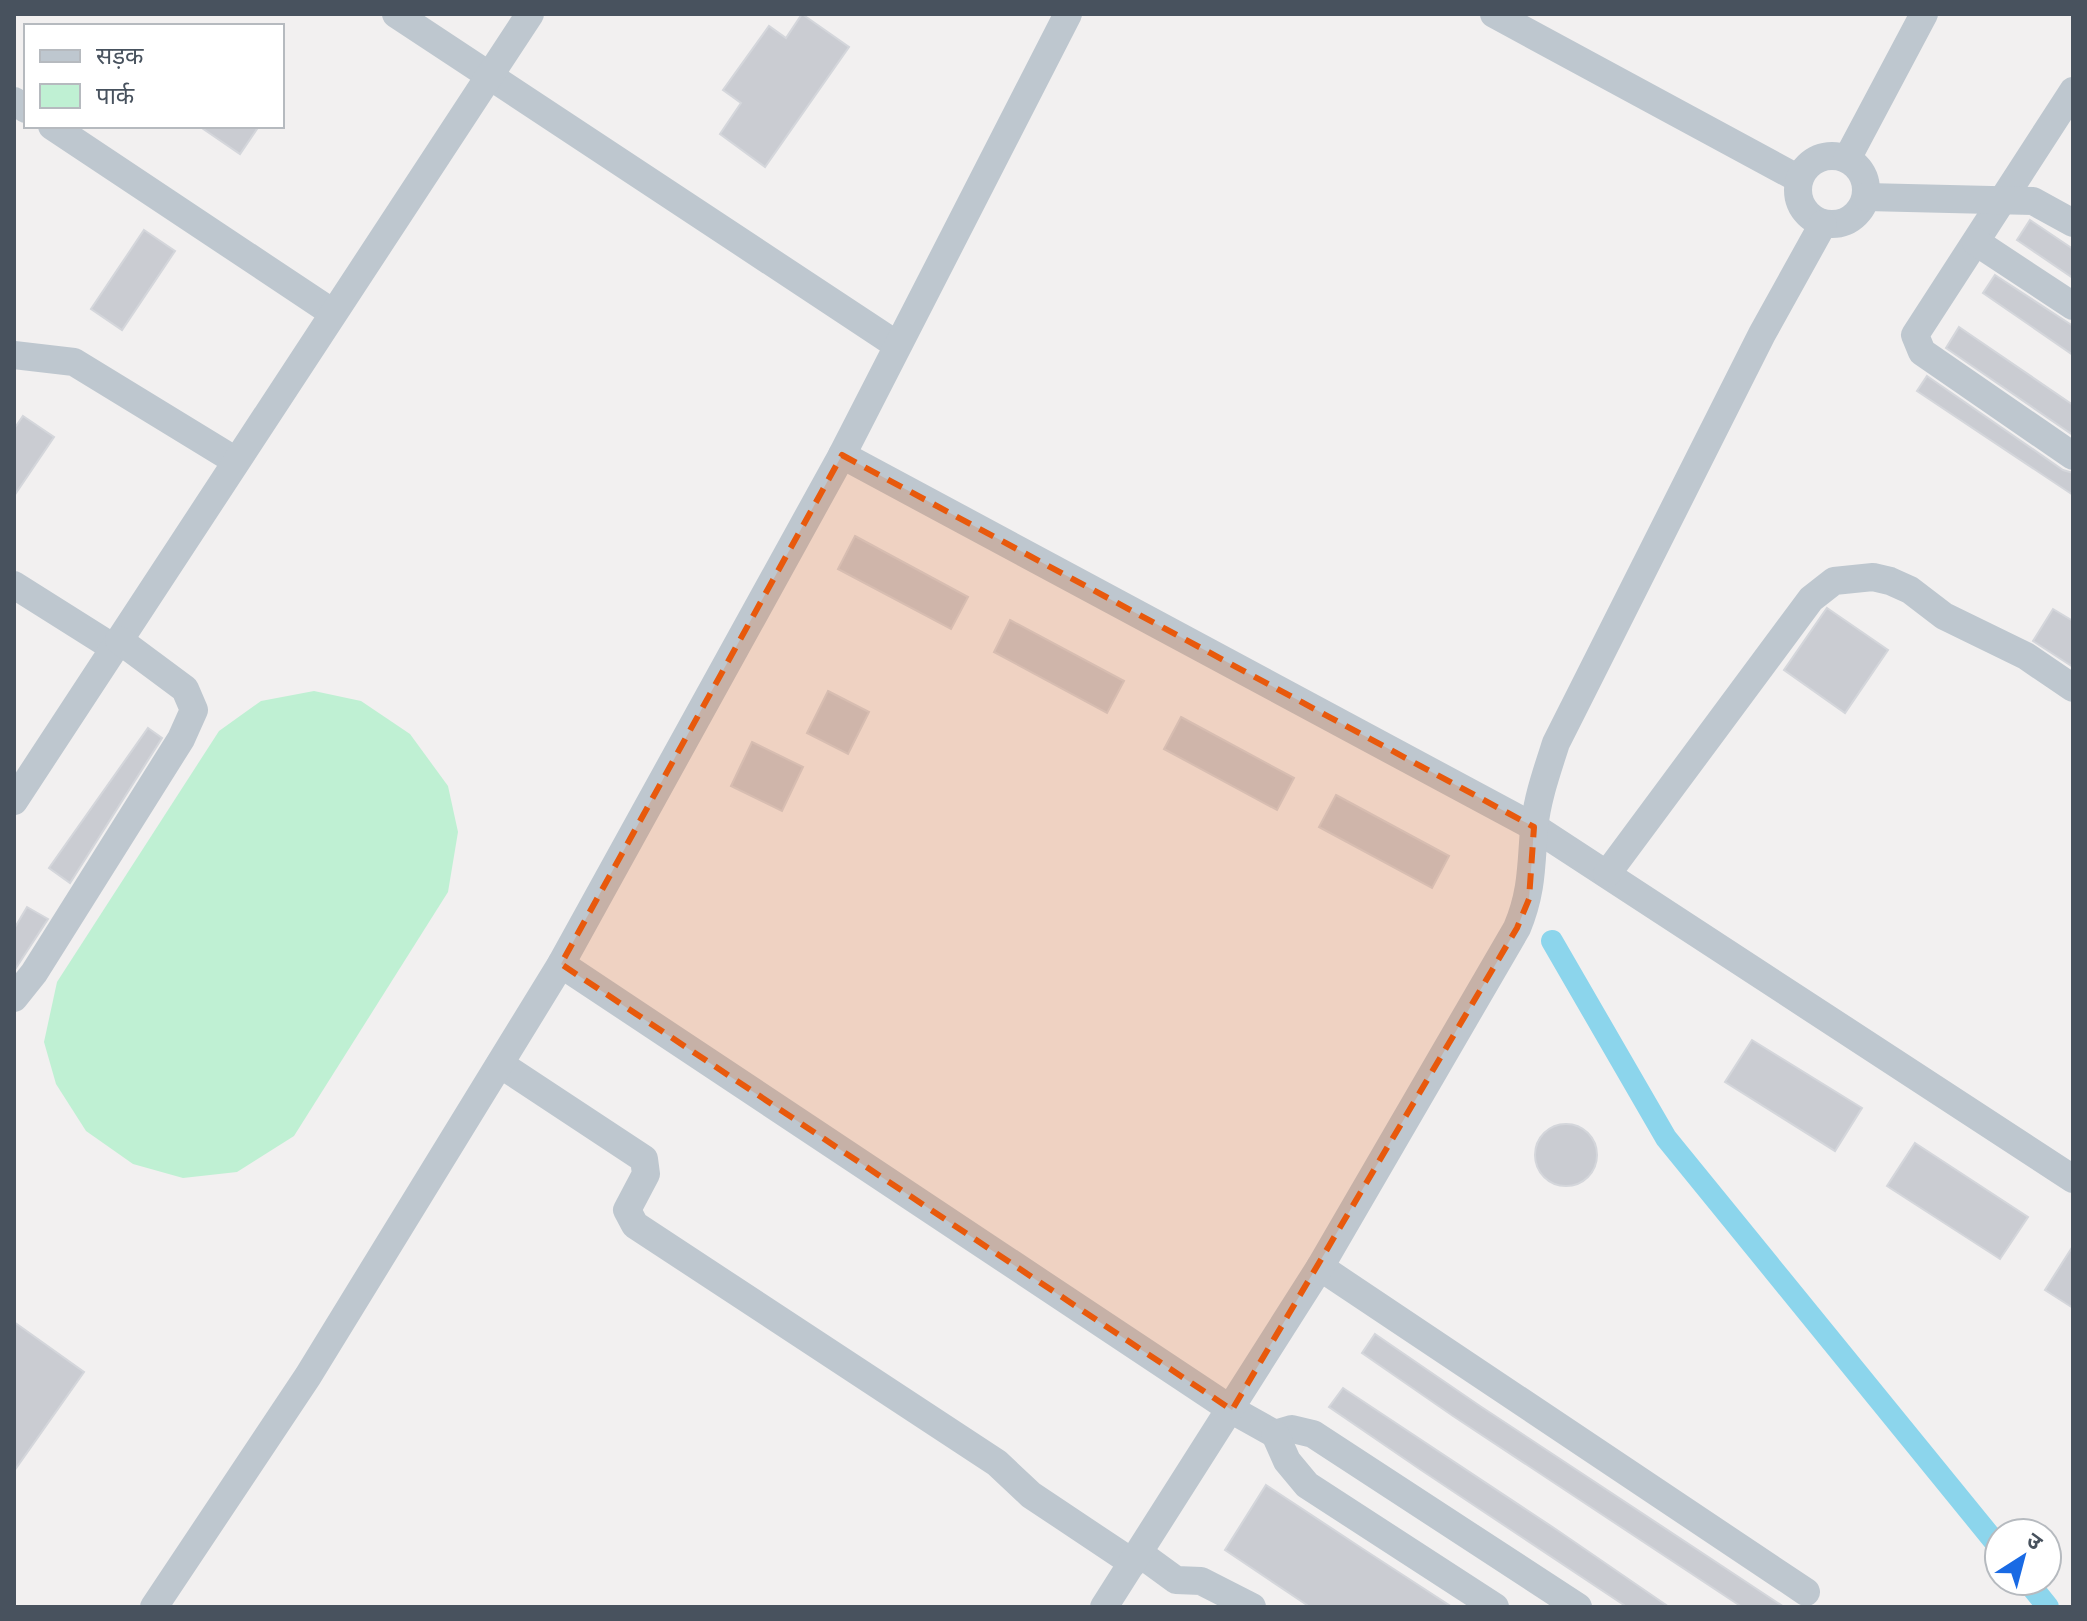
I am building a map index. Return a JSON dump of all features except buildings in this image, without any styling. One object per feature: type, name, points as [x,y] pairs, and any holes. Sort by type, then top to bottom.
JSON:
[{"type":"street","points":[[396,14],[897,345]]},
{"type":"street","points":[[14,801],[530,14]]},
{"type":"street","points":[[1494,14],[1799,179]]},
{"type":"street","points":[[1847,159],[1924,14]]},
{"type":"street","points":[[154,1607],[308,1376],[561,964],[842,455],[1062,16]]},
{"type":"street","points":[[2073,91],[2062,132],[2005,199],[1918,327],[1916,343],[1922,352],[2073,456]]},
{"type":"street","points":[[55,128],[333,313]]},
{"type":"street","points":[[1823,157],[1847,159],[1863,174],[1866,197],[1855,216],[1835,225],[1823,224],[1813,219],[1799,202],[1799,179],[1813,162],[1823,157]]},
{"type":"street","points":[[1866,197],[2033,201],[2073,223]]},
{"type":"street","points":[[1104,1607],[1232,1410],[1320,1267],[1517,928],[1529,899],[1534,827],[1543,781],[1556,743],[1762,334],[1823,224]]},
{"type":"street","points":[[1976,242],[2073,306]]},
{"type":"street","points":[[14,355],[74,362],[236,461]]},
{"type":"street","points":[[842,455],[1534,827],[2073,1179]]},
{"type":"street","points":[[1607,874],[1811,599],[1834,581],[1873,577],[1910,590],[1944,616],[2026,656],[2073,688]]},
{"type":"street","points":[[14,585],[117,644],[185,689],[194,710],[181,739],[34,973],[14,998]]},
{"type":"street","points":[[561,964],[1232,1410],[1275,1434],[1287,1461],[1307,1485],[1495,1607]]},
{"type":"street","points":[[500,1064],[644,1159],[648,1166],[646,1174],[627,1210],[635,1225],[997,1463],[1031,1495],[1136,1558],[1180,1594],[1201,1581],[1252,1607]]},
{"type":"street","points":[[1320,1267],[1806,1592]]},
{"type":"street","points":[[1275,1434],[1292,1429],[1313,1434],[1578,1607]]},
{"type":"highlighted area","points":[[842,455],[1534,827],[1529,899],[1517,928],[1232,1410],[561,964]]},
{"type":"green space","points":[[314,691],[361,701],[410,734],[448,786],[458,832],[448,892],[294,1136],[237,1172],[183,1178],[133,1164],[86,1131],[56,1084],[44,1042],[57,982],[219,731],[261,701]]},
{"type":"waterway","points":[[1552,941],[1666,1138],[1983,1527]]},
{"type":"waterway","points":[[2040,1597],[2048,1607]]}]
